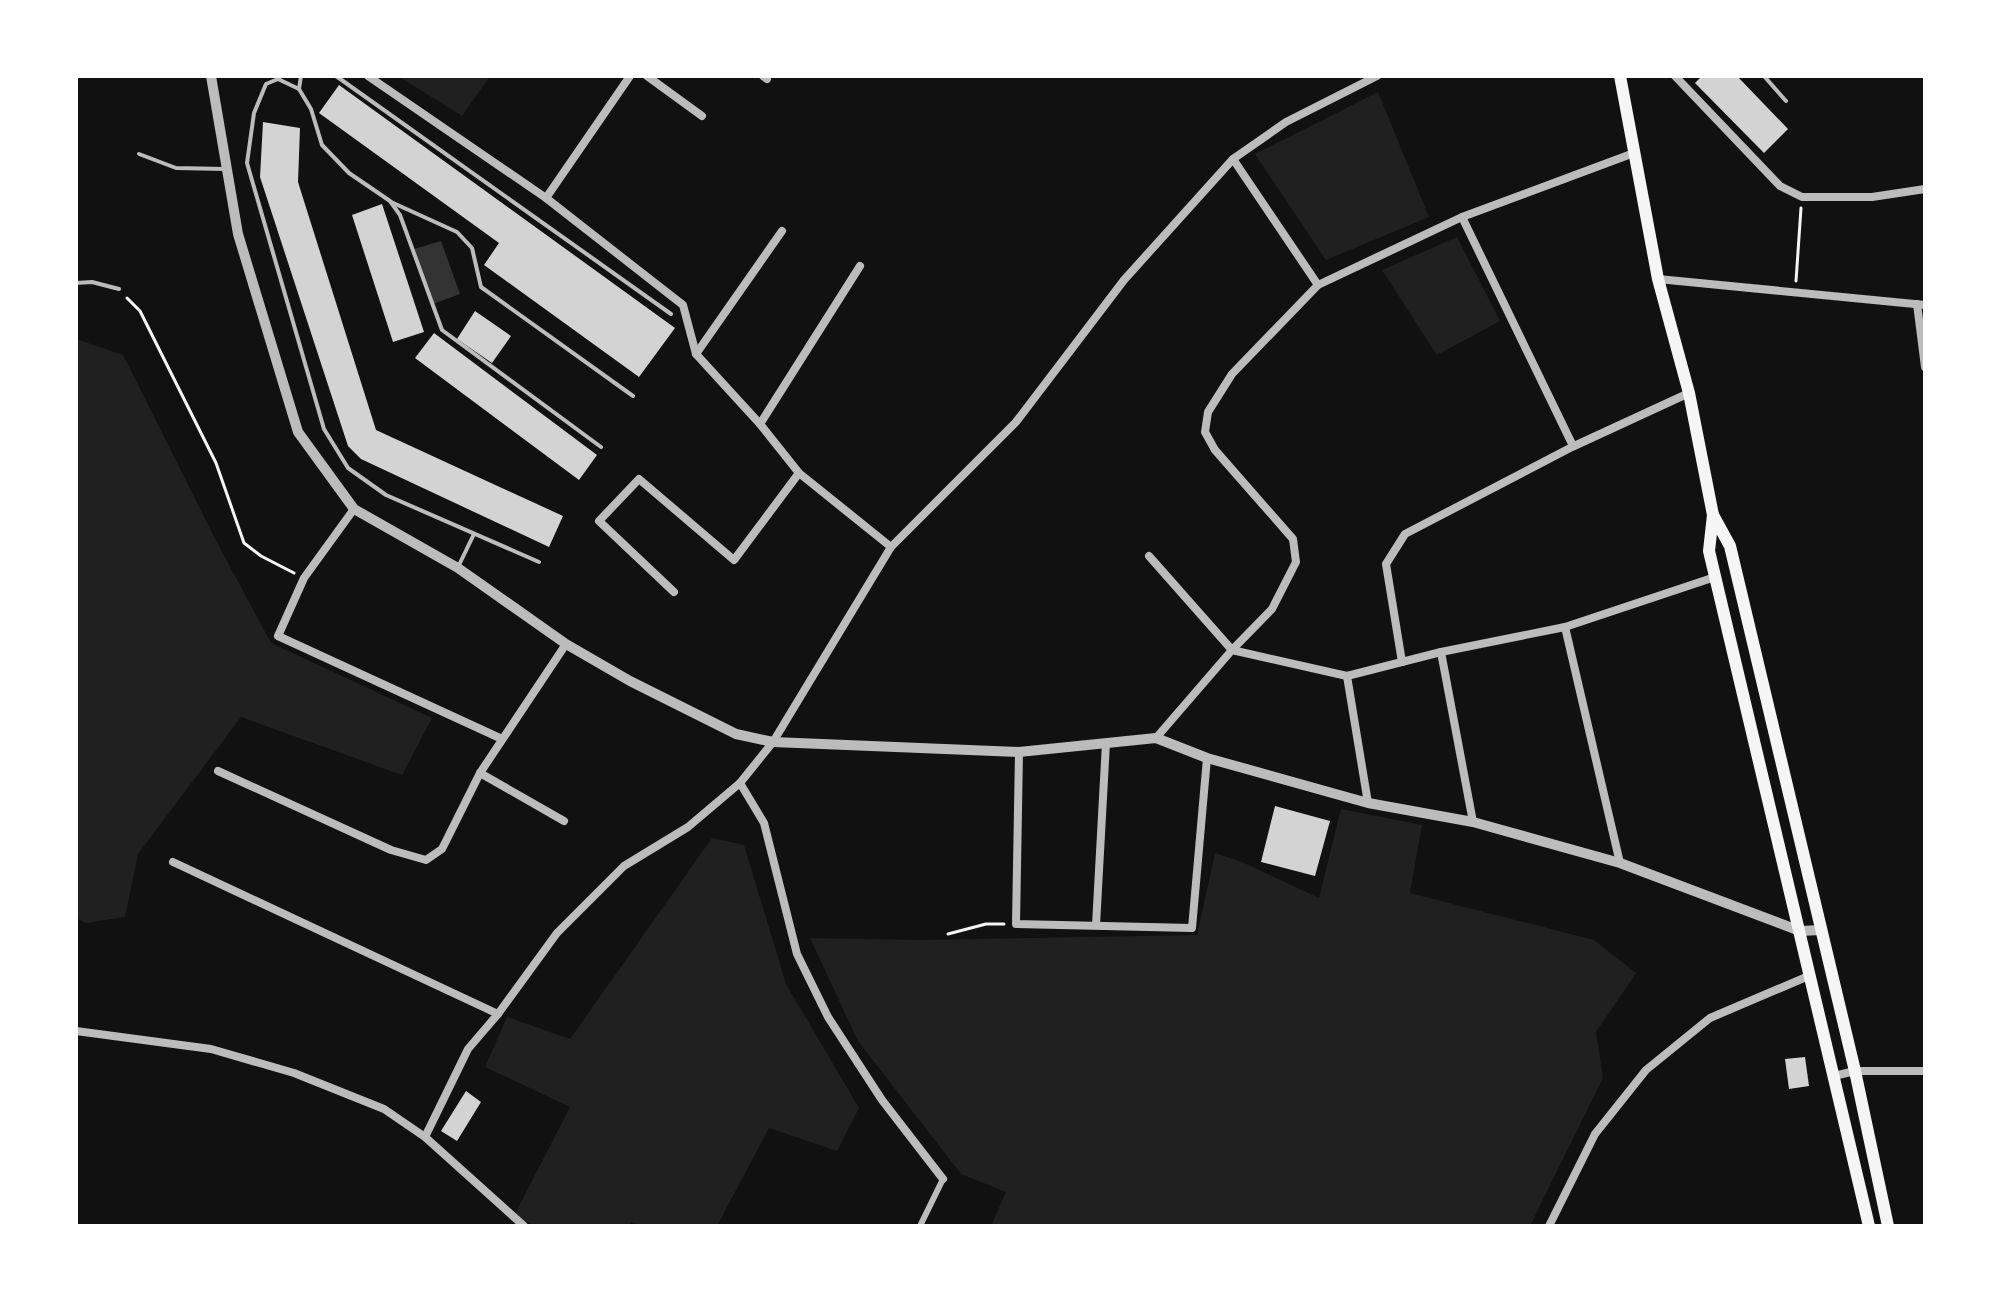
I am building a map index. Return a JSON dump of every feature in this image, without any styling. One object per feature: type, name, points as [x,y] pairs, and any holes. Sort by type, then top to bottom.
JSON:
[{"type":"main road","points":[[1620,76],[1658,279],[1689,393],[1713,515],[1709,551],[1869,1226]]},
{"type":"main road","points":[[1713,515],[1730,546],[1855,1071],[1888,1226]]},
{"type":"street","points":[[211,76],[238,234],[298,432],[354,509],[458,568],[566,644],[630,681],[736,734],[773,742],[1019,752],[1156,738],[1207,758],[1368,803],[1473,822],[1620,863],[1800,931],[1821,930]]},
{"type":"street","points":[[368,76],[546,198],[683,305],[696,354],[760,424],[799,473],[891,547]]},
{"type":"street","points":[[546,198],[630,76]]},
{"type":"street","points":[[647,76],[702,116]]},
{"type":"street","points":[[425,1137],[468,1049],[498,1014],[557,933],[624,866],[688,827],[740,783],[773,742],[891,547],[1016,422],[1124,280],[1233,159],[1286,122],[1377,76]]},
{"type":"street","points":[[1675,76],[1780,186],[1802,197],[1872,197],[1925,189]]},
{"type":"street","points":[[1156,738],[1272,609],[1296,562],[1293,539],[1215,450],[1205,432],[1208,412],[1232,374],[1318,285],[1462,217],[1634,153]]},
{"type":"street","points":[[1233,159],[1318,285]]},
{"type":"street","points":[[1462,217],[1573,446]]},
{"type":"street","points":[[696,354],[782,231]]},
{"type":"street","points":[[760,424],[860,266]]},
{"type":"street","points":[[1658,279],[1921,304],[1925,367]]},
{"type":"street","points":[[1402,662],[1386,564],[1405,534],[1573,446],[1689,393]]},
{"type":"street","points":[[674,592],[599,521],[639,479],[734,560],[799,473]]},
{"type":"street","points":[[354,509],[304,578],[278,636],[502,739]]},
{"type":"street","points":[[1149,556],[1232,650],[1347,676],[1441,652],[1565,627],[1715,577]]},
{"type":"street","points":[[1565,627],[1620,863]]},
{"type":"street","points":[[218,771],[391,850],[426,860],[442,849],[480,773],[566,644]]},
{"type":"street","points":[[1441,652],[1473,822]]},
{"type":"street","points":[[1347,676],[1368,803]]},
{"type":"street","points":[[1096,925],[1106,743]]},
{"type":"street","points":[[1019,752],[1016,924],[1192,928],[1207,758]]},
{"type":"street","points":[[480,773],[564,821]]},
{"type":"street","points":[[740,783],[764,823],[797,954],[828,1017],[882,1100],[943,1179],[920,1226]]},
{"type":"street","points":[[173,862],[498,1014]]},
{"type":"street","points":[[1549,1226],[1595,1134],[1646,1070],[1710,1018],[1811,975]]},
{"type":"street","points":[[76,1031],[211,1049],[294,1073],[384,1109],[425,1137],[524,1226]]},
{"type":"street","points":[[1834,1076],[1855,1071],[1925,1071]]},
{"type":"lane","points":[[299,89],[301,76]]},
{"type":"lane","points":[[336,76],[671,314]]},
{"type":"lane","points":[[1764,76],[1786,101]]},
{"type":"lane","points":[[539,562],[386,495],[348,468],[324,429],[247,163],[254,113],[266,84],[278,79],[299,89],[311,109],[322,145],[349,173],[390,201],[457,232],[472,248],[481,287],[633,396]]},
{"type":"lane","points":[[139,154],[176,168],[227,169]]},
{"type":"lane","points":[[390,201],[400,215],[442,330],[601,447]]},
{"type":"lane","points":[[76,283],[92,282],[119,289]]},
{"type":"lane","points":[[458,568],[474,533]]},
{"type":"path","points":[[1796,293],[1802,197]]},
{"type":"path","points":[[119,289],[140,311],[216,463],[244,543],[261,556],[304,578]]},
{"type":"path","points":[[948,934],[986,924],[1016,924]]},
{"type":"shaded area","points":[[398,76],[490,76],[462,116]]},
{"type":"shaded area","points":[[1378,92],[1429,217],[1326,260],[1255,154]]},
{"type":"shaded area","points":[[1457,237],[1500,321],[1437,355],[1382,270]]},
{"type":"shaded area","points":[[441,241],[460,294],[433,304],[414,249]]},
{"type":"shaded area","points":[[76,339],[123,355],[271,643],[432,718],[402,775],[241,717],[138,854],[125,917],[86,923],[76,918]]},
{"type":"shaded area","points":[[1341,809],[1422,825],[1410,893],[1594,940],[1636,973],[1596,1032],[1603,1078],[1530,1226],[991,1226],[1006,1192],[961,1174],[858,1041],[810,938],[920,940],[1197,935],[1215,853],[1242,862],[1319,898]]},
{"type":"shaded area","points":[[712,838],[744,845],[786,984],[859,1108],[837,1151],[769,1128],[717,1226],[643,1226],[631,1222],[629,1226],[536,1226],[514,1216],[570,1107],[485,1067],[507,1017],[570,1039]]},
{"type":"building","points":[[1702,76],[1737,76],[1788,129],[1764,153],[1695,83]]},
{"type":"building","points":[[339,85],[675,328],[639,377],[484,265],[499,243],[319,113]]},
{"type":"building","points":[[263,122],[300,128],[298,182],[376,430],[563,516],[549,547],[361,459],[348,446],[260,177]]},
{"type":"building","points":[[382,204],[424,332],[393,342],[352,215]]},
{"type":"building","points":[[475,311],[511,336],[492,363],[457,339]]},
{"type":"building","points":[[434,333],[597,455],[579,480],[415,358]]},
{"type":"building","points":[[1275,806],[1330,821],[1315,876],[1261,862]]},
{"type":"building","points":[[1805,1057],[1809,1086],[1789,1089],[1785,1059]]},
{"type":"building","points":[[466,1091],[481,1102],[457,1141],[441,1131]]}]
